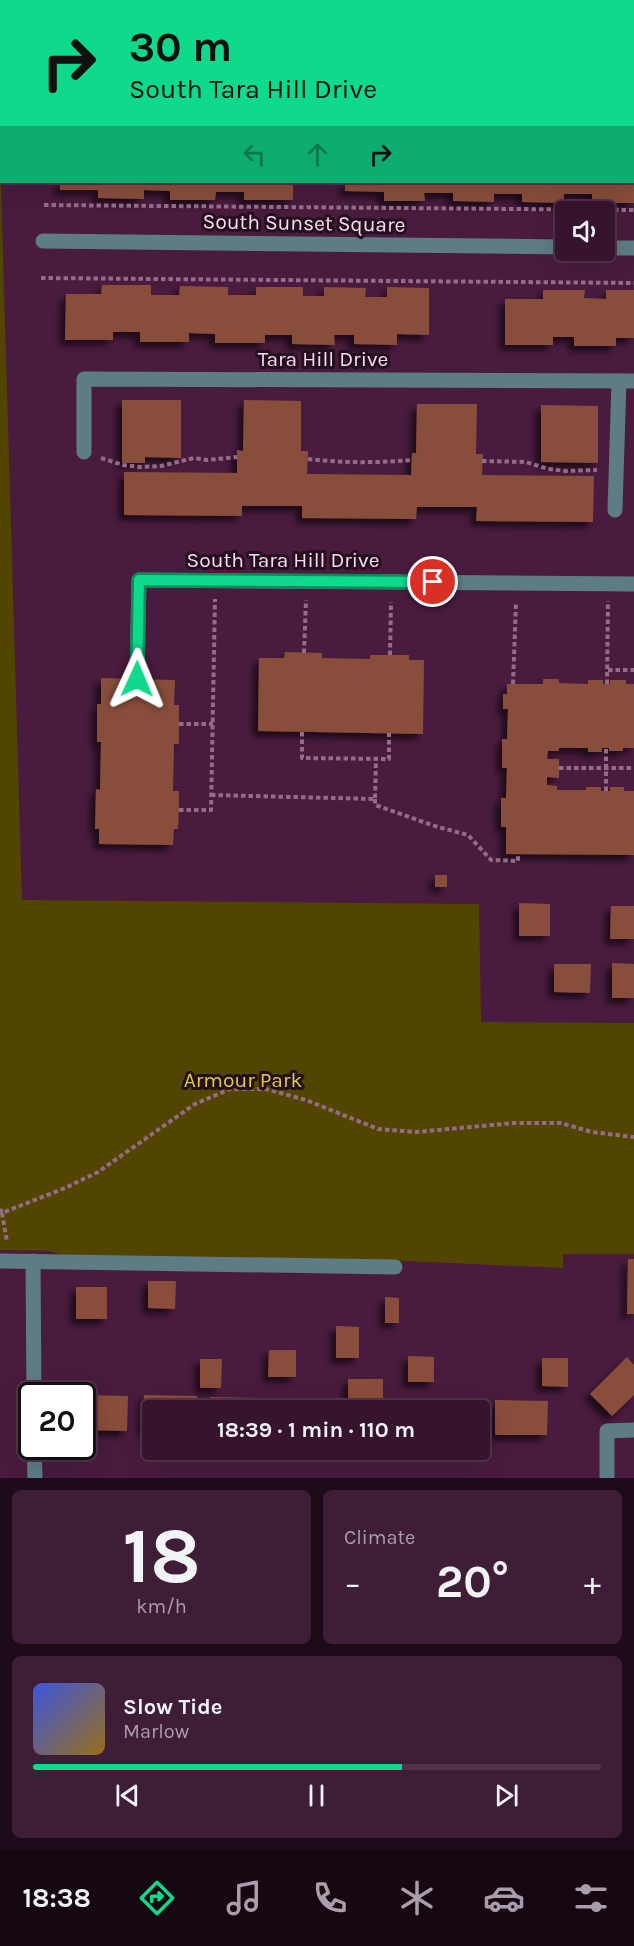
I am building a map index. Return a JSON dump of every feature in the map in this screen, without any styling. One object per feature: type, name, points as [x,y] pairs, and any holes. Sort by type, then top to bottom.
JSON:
[{"type":"street","name":"South Sunset Square","points":[[42,241],[555,247]]},
{"type":"street","points":[[615,248],[634,248]]},
{"type":"street","name":"Tara Hill Drive","points":[[84,452],[84,379],[627,381]]},
{"type":"street","points":[[615,510],[616,466],[627,381]]},
{"type":"street","name":"South Tara Hill Drive","points":[[137,679],[139,580],[634,584]]},
{"type":"street","points":[[4,1261],[396,1267]]},
{"type":"street","points":[[33,1261],[34,1382]]},
{"type":"street","points":[[607,1478],[607,1431],[634,1430]]},
{"type":"street","points":[[34,1460],[35,1478]]},
{"type":"path","points":[[44,205],[634,210]]},
{"type":"path","points":[[41,278],[634,283]]},
{"type":"path","points":[[84,452],[123,465],[140,467],[194,458],[207,460],[237,457]]},
{"type":"path","points":[[308,459],[412,460]]},
{"type":"path","points":[[482,461],[525,462],[548,469],[566,471],[591,471],[616,466]]},
{"type":"path","points":[[178,810],[211,810],[215,580]]},
{"type":"path","points":[[304,653],[306,581]]},
{"type":"path","points":[[390,655],[392,582]]},
{"type":"path","points":[[513,684],[517,583]]},
{"type":"path","points":[[607,684],[608,584]]},
{"type":"path","points":[[608,670],[634,670]]},
{"type":"path","points":[[179,724],[213,724]]},
{"type":"path","points":[[302,732],[302,758],[376,759],[389,759],[389,733]]},
{"type":"path","points":[[606,748],[606,791]]},
{"type":"path","points":[[376,759],[375,805],[468,835],[491,860],[518,861],[518,855]]},
{"type":"path","points":[[559,768],[634,768]]},
{"type":"path","points":[[211,795],[375,799]]},
{"type":"path","points":[[4,1261],[6,1236],[1,1211],[65,1188],[98,1172],[195,1104],[230,1089],[266,1089],[306,1100],[378,1129],[416,1132],[514,1124],[560,1123],[592,1132],[634,1137]]},
{"type":"green space","name":"Armour Park","points":[[1,183],[22,900],[479,904],[481,1022],[634,1023],[634,1254],[563,1254],[563,1268],[403,1261],[65,1256],[50,1251],[0,1250]]},
{"type":"building","points":[[60,183],[293,183],[293,200],[244,200],[244,192],[216,192],[215,200],[170,200],[170,191],[144,190],[144,199],[98,198],[98,190],[60,190]]},
{"type":"building","points":[[345,183],[634,183],[634,203],[592,201],[592,194],[564,194],[564,201],[555,203],[522,202],[522,194],[494,194],[494,202],[453,201],[453,193],[424,193],[425,201],[384,201],[384,192],[345,191]]},
{"type":"building","points":[[102,285],[151,285],[151,295],[179,295],[180,286],[228,287],[228,295],[256,295],[256,287],[303,287],[303,296],[324,296],[324,287],[366,288],[365,297],[387,297],[387,287],[429,288],[429,335],[397,334],[397,345],[354,344],[354,335],[334,335],[335,345],[292,344],[292,335],[265,335],[265,343],[215,343],[215,334],[189,333],[189,342],[140,342],[140,332],[113,332],[113,340],[65,340],[66,294],[101,294]]},
{"type":"building","points":[[543,290],[585,290],[584,298],[606,299],[606,290],[634,290],[634,338],[616,338],[616,346],[574,346],[574,337],[553,337],[553,345],[505,345],[505,299],[543,299]]},
{"type":"building","points":[[122,400],[181,400],[181,458],[145,457],[145,463],[122,463]]},
{"type":"building","points":[[244,400],[301,401],[301,451],[308,451],[307,474],[411,475],[412,453],[416,453],[417,404],[477,404],[476,454],[483,454],[482,475],[594,476],[593,522],[476,521],[477,507],[417,507],[416,519],[302,518],[302,506],[242,506],[242,516],[124,515],[124,472],[237,473],[237,450],[243,451]]},
{"type":"building","points":[[541,405],[598,406],[598,463],[541,462]]},
{"type":"building","points":[[285,652],[322,653],[322,658],[370,659],[370,655],[409,655],[409,660],[424,660],[423,734],[258,731],[259,658],[284,658]]},
{"type":"building","points":[[101,678],[175,680],[174,705],[179,705],[179,744],[174,744],[173,791],[179,791],[179,810],[178,829],[174,829],[173,845],[99,844],[99,829],[95,829],[96,789],[100,790],[101,742],[97,742],[97,704],[101,704]]},
{"type":"building","points":[[543,679],[559,679],[559,683],[588,684],[588,680],[603,680],[603,684],[610,684],[610,680],[626,680],[626,684],[634,684],[634,748],[609,751],[609,748],[602,748],[602,752],[588,752],[588,748],[559,748],[559,751],[548,751],[547,759],[559,759],[559,778],[547,777],[547,785],[557,786],[557,790],[586,790],[586,787],[601,787],[601,791],[610,791],[610,787],[624,787],[624,791],[634,791],[634,855],[506,854],[506,827],[501,827],[501,798],[506,798],[507,768],[502,768],[502,739],[507,739],[508,709],[503,709],[503,694],[507,694],[507,684],[543,684]]},
{"type":"building","points":[[435,875],[447,875],[447,887],[435,887]]},
{"type":"building","points":[[519,903],[550,904],[550,936],[519,936]]},
{"type":"building","points":[[611,906],[634,906],[634,939],[610,939]]},
{"type":"building","points":[[612,963],[634,964],[634,998],[612,998]]},
{"type":"building","points":[[554,964],[591,964],[590,993],[554,992]]},
{"type":"building","points":[[628,1259],[634,1259],[634,1314],[627,1314]]},
{"type":"building","points":[[148,1281],[176,1281],[175,1309],[148,1308]]},
{"type":"building","points":[[76,1287],[107,1287],[107,1319],[76,1319]]},
{"type":"building","points":[[385,1297],[399,1298],[399,1323],[385,1323]]},
{"type":"building","points":[[336,1326],[359,1327],[359,1358],[336,1358]]},
{"type":"building","points":[[269,1350],[296,1350],[296,1377],[268,1377]]},
{"type":"building","points":[[408,1356],[434,1357],[434,1382],[408,1382]]},
{"type":"building","points":[[627,1357],[634,1365],[634,1395],[612,1416],[590,1394]]},
{"type":"building","points":[[542,1358],[568,1358],[568,1387],[542,1386]]},
{"type":"building","points":[[200,1359],[222,1359],[221,1388],[200,1388]]},
{"type":"building","points":[[348,1379],[383,1379],[383,1398],[400,1398],[400,1400],[348,1400]]},
{"type":"building","points":[[96,1395],[128,1396],[127,1431],[96,1430]]},
{"type":"building","points":[[144,1395],[197,1396],[197,1400],[144,1400]]},
{"type":"building","points":[[210,1397],[262,1398],[262,1400],[210,1400]]},
{"type":"building","points":[[282,1398],[329,1399],[329,1400],[282,1400]]},
{"type":"building","points":[[495,1400],[548,1401],[547,1435],[495,1435]]},
{"type":"route","points":[[137,679],[139,580],[433,582]]}]
